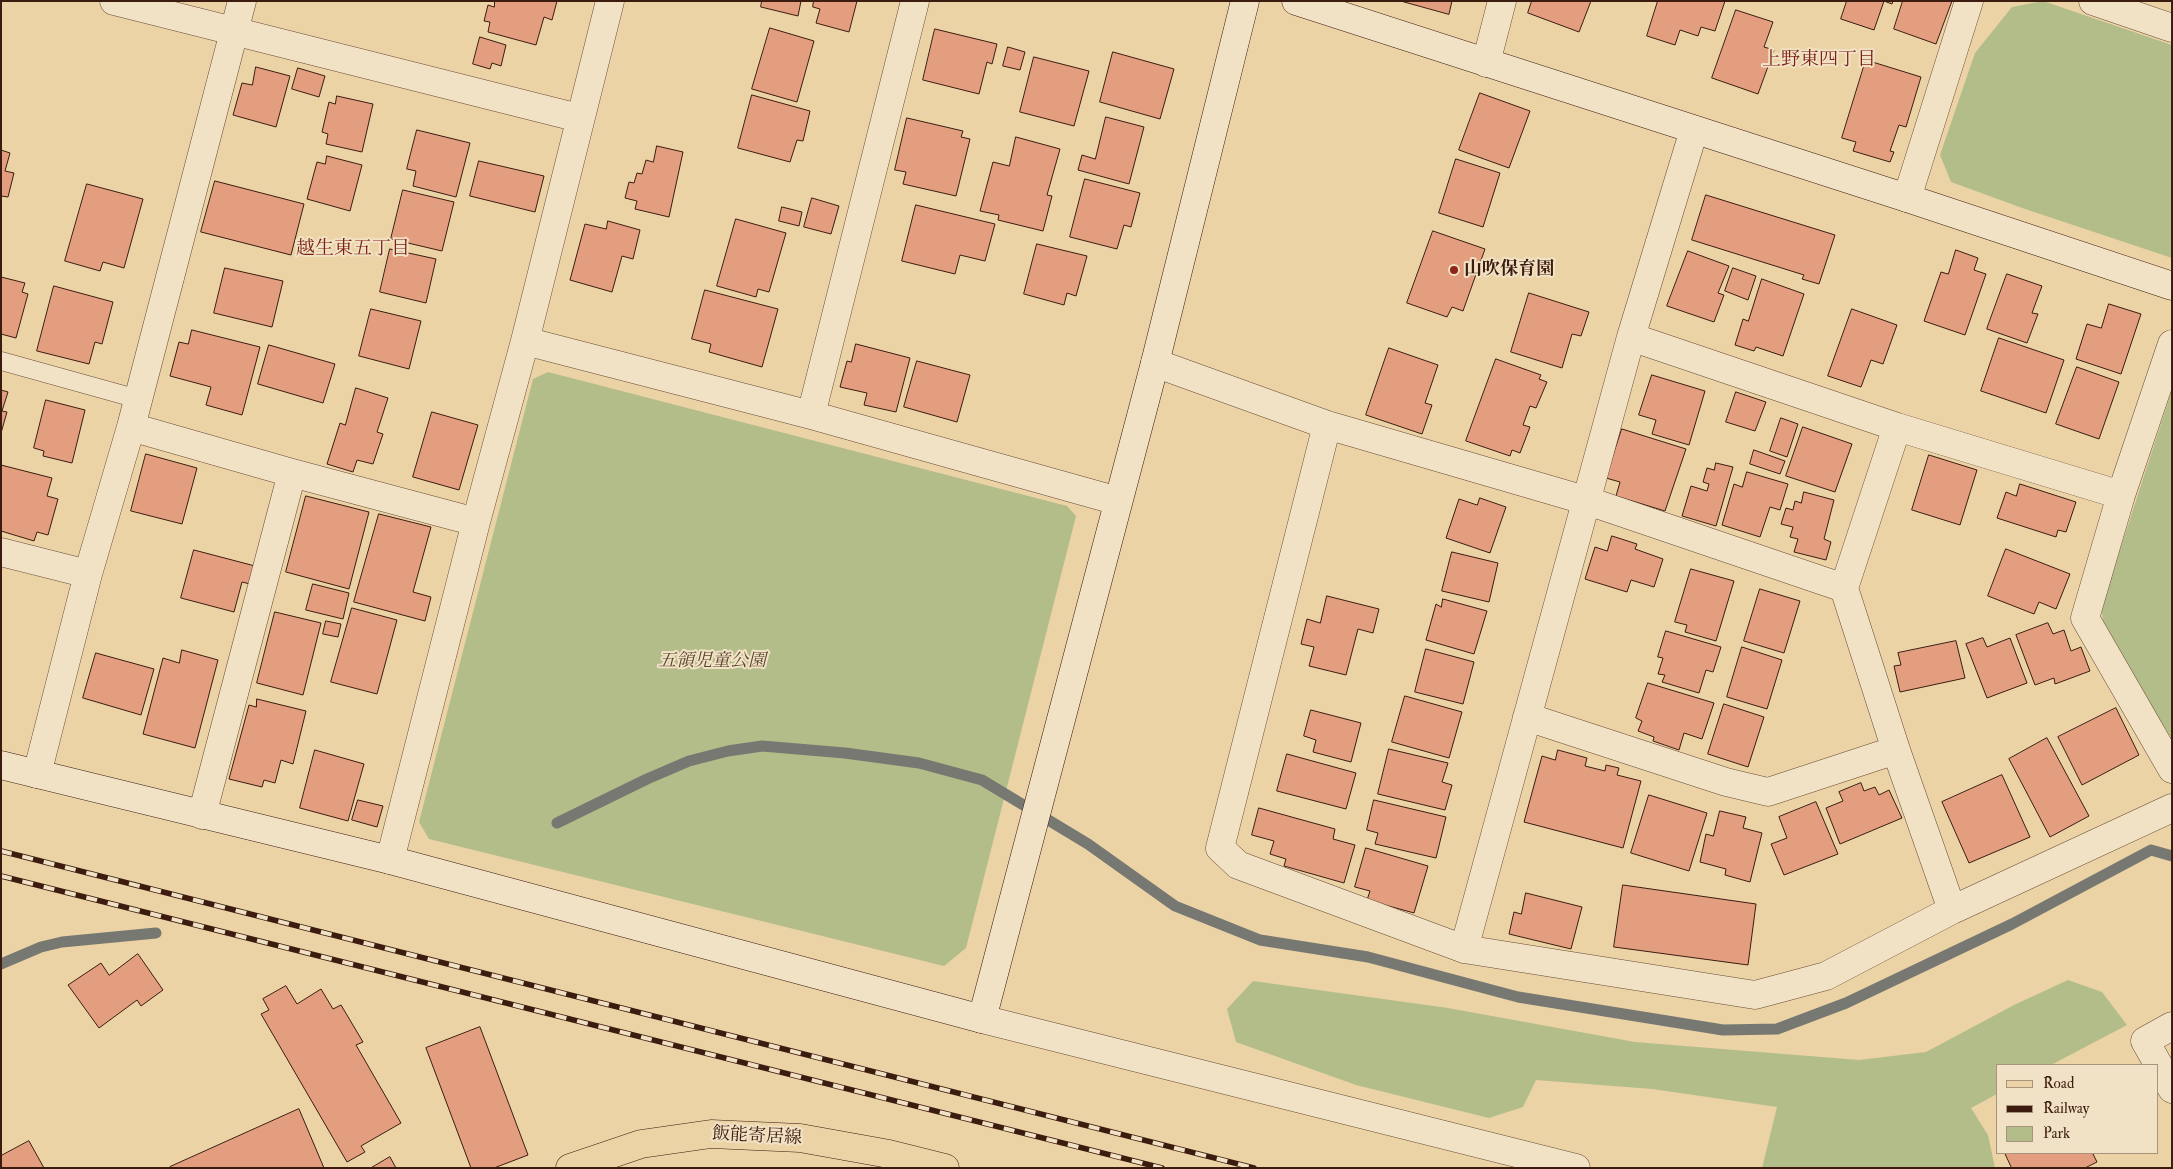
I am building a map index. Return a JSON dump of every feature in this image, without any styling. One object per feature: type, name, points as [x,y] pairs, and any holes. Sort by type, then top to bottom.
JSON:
[{"type":"main road","name":"飯能寄居線","points":[[570,1168],[641,1144],[711,1134],[800,1138],[889,1154],[945,1168]]},
{"type":"street","points":[[114,1],[580,118]]},
{"type":"street","points":[[37,774],[88,574],[131,427],[242,1]]},
{"type":"street","points":[[390,860],[476,522],[525,341],[610,1]]},
{"type":"street","points":[[810,415],[915,1]]},
{"type":"street","points":[[982,1019],[1155,363],[1245,1]]},
{"type":"street","points":[[1296,1],[1907,198],[2172,286]]},
{"type":"street","points":[[1486,63],[1502,1]]},
{"type":"street","points":[[1907,198],[1969,1]]},
{"type":"street","points":[[2094,1],[2172,28]]},
{"type":"street","points":[[1464,949],[1632,338],[1694,130]]},
{"type":"street","points":[[1632,338],[1897,427],[2121,495]]},
{"type":"street","points":[[525,341],[810,415],[1118,501]]},
{"type":"street","points":[[2172,344],[2121,495],[2085,618],[2172,769]]},
{"type":"street","points":[[1155,363],[1327,425],[1588,501],[1844,588]]},
{"type":"street","points":[[1327,425],[1220,848],[1238,865],[1464,949],[1755,995],[1826,976],[1952,910],[2172,808]]},
{"type":"street","points":[[131,427],[292,473],[476,522]]},
{"type":"street","points":[[1897,427],[1844,588],[1896,750],[1952,910]]},
{"type":"street","points":[[202,815],[292,473]]},
{"type":"street","points":[[1,552],[88,574]]},
{"type":"street","points":[[1527,717],[1726,782],[1768,792],[1896,750]]},
{"type":"street","points":[[1,765],[390,860],[982,1019],[1576,1168]]},
{"type":"street","points":[[2158,1064],[2145,1041],[2172,1026]]},
{"type":"street","points":[[2158,1064],[2172,1089]]},
{"type":"lane","points":[[1,361],[138,400]]},
{"type":"green space","points":[[2043,1],[2172,45],[2172,258],[1951,182],[1940,155],[1975,53],[2012,7]]},
{"type":"green space","name":"五領児童公園","points":[[548,372],[1067,506],[1076,516],[966,948],[944,966],[429,839],[419,822],[533,379]]},
{"type":"green space","points":[[2172,390],[2172,739],[2105,632],[2101,608]]},
{"type":"green space","points":[[2068,980],[2102,992],[2127,1025],[2053,1064],[1996,1064],[1996,1095],[1971,1108],[1988,1135],[1995,1168],[1762,1168],[1777,1107],[1652,1089],[1536,1080],[1523,1107],[1489,1118],[1356,1085],[1236,1042],[1227,1009],[1253,981],[1448,1008],[1635,1042],[1859,1060],[1926,1052],[2014,1005]]},
{"type":"building","points":[[495,1],[557,1],[552,20],[544,17],[536,45],[488,32],[490,22],[484,21],[488,5],[494,7]]},
{"type":"building","points":[[762,1],[801,1],[798,16],[761,7]]},
{"type":"building","points":[[814,1],[857,1],[849,32],[816,23],[820,9],[813,7]]},
{"type":"building","points":[[1401,1],[1452,1],[1449,14]]},
{"type":"building","points":[[1532,1],[1591,1],[1579,32],[1528,13]]},
{"type":"building","points":[[1658,1],[1725,1],[1715,31],[1701,27],[1698,36],[1680,30],[1675,45],[1647,36]]},
{"type":"building","points":[[1847,1],[1884,1],[1874,30],[1841,19]]},
{"type":"building","points":[[1903,1],[1952,1],[1936,44],[1894,29]]},
{"type":"building","points":[[1736,10],[1773,22],[1764,47],[1774,50],[1758,94],[1712,78]]},
{"type":"building","points":[[770,28],[814,41],[797,102],[752,89]]},
{"type":"building","points":[[935,29],[997,44],[992,64],[987,62],[979,94],[923,80]]},
{"type":"building","points":[[480,37],[506,45],[501,66],[492,63],[490,69],[473,64]]},
{"type":"building","points":[[1008,47],[1025,52],[1020,70],[1003,66]]},
{"type":"building","points":[[1113,52],[1174,69],[1160,119],[1100,102]]},
{"type":"building","points":[[1034,57],[1089,71],[1074,126],[1020,112]]},
{"type":"building","points":[[1866,60],[1921,77],[1906,127],[1899,125],[1890,151],[1894,152],[1890,162],[1853,151],[1856,142],[1842,138]]},
{"type":"building","points":[[256,67],[290,76],[276,127],[233,115],[242,83],[252,85]]},
{"type":"building","points":[[298,68],[325,76],[319,97],[292,89]]},
{"type":"building","points":[[1480,93],[1530,111],[1509,168],[1459,150]]},
{"type":"building","points":[[752,95],[810,111],[803,141],[797,140],[790,162],[738,148]]},
{"type":"building","points":[[337,96],[373,104],[362,152],[326,144],[328,134],[322,132],[329,102],[335,104]]},
{"type":"building","points":[[1106,117],[1144,127],[1129,184],[1078,170],[1082,155],[1095,159]]},
{"type":"building","points":[[907,118],[963,131],[961,137],[970,139],[956,196],[903,184],[906,172],[895,170]]},
{"type":"building","points":[[417,130],[470,143],[456,197],[413,186],[416,171],[407,169]]},
{"type":"building","points":[[1016,137],[1060,149],[1047,195],[1052,196],[1043,231],[998,220],[999,215],[980,211],[993,162],[1009,166]]},
{"type":"building","points":[[657,146],[683,152],[669,217],[635,209],[637,201],[625,198],[629,182],[634,183],[637,173],[642,174],[646,160],[653,162]]},
{"type":"building","points":[[1,150],[10,153],[5,171],[14,173],[8,197],[1,196]]},
{"type":"building","points":[[327,156],[362,165],[350,211],[307,199],[317,162],[325,164]]},
{"type":"building","points":[[1456,159],[1500,173],[1483,227],[1439,213]]},
{"type":"building","points":[[479,161],[544,176],[535,212],[470,196]]},
{"type":"building","points":[[1085,179],[1140,193],[1131,227],[1124,225],[1117,249],[1070,237]]},
{"type":"building","points":[[215,181],[304,204],[291,255],[201,232]]},
{"type":"building","points":[[87,184],[143,199],[124,268],[103,262],[100,271],[65,261]]},
{"type":"building","points":[[403,190],[454,202],[442,251],[391,239]]},
{"type":"building","points":[[1706,195],[1835,235],[1819,284],[1802,279],[1804,275],[1692,240]]},
{"type":"building","points":[[812,198],[839,206],[831,234],[804,227]]},
{"type":"building","points":[[916,205],[995,224],[985,261],[960,255],[955,274],[902,261]]},
{"type":"building","points":[[782,207],[802,212],[799,226],[779,221]]},
{"type":"building","points":[[736,219],[786,233],[769,292],[758,289],[756,297],[717,286]]},
{"type":"building","points":[[608,221],[640,230],[633,259],[622,256],[612,292],[570,280],[585,224],[606,229]]},
{"type":"building","points":[[1433,231],[1485,249],[1463,311],[1452,307],[1447,317],[1407,303]]},
{"type":"building","points":[[1037,244],[1087,256],[1076,296],[1067,293],[1064,305],[1024,294]]},
{"type":"building","points":[[390,249],[436,259],[426,303],[380,292]]},
{"type":"building","points":[[1956,250],[1978,258],[1974,270],[1986,274],[1965,335],[1924,321],[1941,272],[1948,274]]},
{"type":"building","points":[[1688,251],[1729,266],[1718,293],[1724,295],[1714,322],[1667,306]]},
{"type":"building","points":[[225,268],[283,281],[272,327],[214,313]]},
{"type":"building","points":[[1733,268],[1756,276],[1748,300],[1725,291]]},
{"type":"building","points":[[2007,274],[2042,286],[2032,313],[2038,314],[2027,343],[1987,329]]},
{"type":"building","points":[[1,277],[25,283],[22,292],[28,294],[16,338],[1,334]]},
{"type":"building","points":[[1762,279],[1804,294],[1783,356],[1756,347],[1754,351],[1735,345],[1743,319],[1748,321]]},
{"type":"building","points":[[54,286],[113,302],[102,344],[95,342],[89,364],[37,351]]},
{"type":"building","points":[[705,290],[778,309],[762,367],[709,352],[711,344],[692,339]]},
{"type":"building","points":[[1529,293],[1589,312],[1581,336],[1572,334],[1562,368],[1511,352]]},
{"type":"building","points":[[2109,304],[2141,314],[2121,374],[2076,359],[2087,324],[2101,328]]},
{"type":"building","points":[[371,309],[421,321],[409,369],[359,356]]},
{"type":"building","points":[[1852,309],[1897,325],[1883,364],[1871,360],[1861,387],[1828,376]]},
{"type":"building","points":[[192,330],[260,347],[242,415],[206,405],[211,387],[170,376],[179,342],[188,344]]},
{"type":"building","points":[[1999,338],[2064,360],[2046,413],[1981,391]]},
{"type":"building","points":[[856,344],[910,358],[896,412],[864,405],[867,393],[840,387],[847,361],[851,362]]},
{"type":"building","points":[[269,345],[335,364],[323,403],[258,384]]},
{"type":"building","points":[[1389,348],[1438,365],[1425,403],[1432,405],[1422,434],[1366,415]]},
{"type":"building","points":[[1496,359],[1541,375],[1539,379],[1547,382],[1536,408],[1530,406],[1523,425],[1530,427],[1520,453],[1512,450],[1510,456],[1466,441]]},
{"type":"building","points":[[917,361],[970,375],[957,422],[904,407]]},
{"type":"building","points":[[2077,367],[2119,382],[2099,439],[2056,424]]},
{"type":"building","points":[[1652,375],[1705,391],[1689,445],[1652,434],[1656,420],[1639,415]]},
{"type":"building","points":[[356,388],[388,398],[377,432],[383,434],[373,464],[357,460],[353,472],[327,464],[340,423],[345,425]]},
{"type":"building","points":[[1,390],[8,392],[2,411],[7,412],[1,433]]},
{"type":"building","points":[[1736,392],[1766,402],[1755,431],[1726,422]]},
{"type":"building","points":[[46,400],[85,410],[72,463],[43,456],[44,451],[34,448]]},
{"type":"building","points":[[432,412],[478,425],[459,490],[413,477]]},
{"type":"building","points":[[1781,418],[1798,424],[1787,457],[1770,451]]},
{"type":"building","points":[[1803,427],[1852,444],[1835,492],[1786,476]]},
{"type":"building","points":[[1622,429],[1686,449],[1665,511],[1616,496],[1620,482],[1606,478]]},
{"type":"building","points":[[1754,450],[1785,461],[1780,474],[1750,464]]},
{"type":"building","points":[[146,454],[197,468],[182,524],[131,511]]},
{"type":"building","points":[[1929,455],[1977,470],[1960,525],[1912,510]]},
{"type":"building","points":[[1716,463],[1733,467],[1716,526],[1682,516],[1691,486],[1707,491],[1709,484],[1703,482],[1707,468],[1714,470]]},
{"type":"building","points":[[1,465],[52,478],[47,496],[58,499],[48,535],[37,532],[34,541],[1,531]]},
{"type":"building","points":[[1747,472],[1788,484],[1780,510],[1770,507],[1760,537],[1722,525],[1734,484],[1742,487]]},
{"type":"building","points":[[2020,484],[2076,502],[2066,532],[2058,530],[2056,537],[1997,518],[2006,492],[2016,496]]},
{"type":"building","points":[[1804,492],[1834,500],[1824,539],[1831,542],[1826,560],[1794,552],[1798,539],[1790,537],[1793,527],[1781,524],[1786,508],[1793,510],[1795,501],[1801,503]]},
{"type":"building","points":[[306,496],[369,512],[349,589],[286,572]]},
{"type":"building","points":[[1480,498],[1506,507],[1490,553],[1446,538],[1459,499],[1477,505]]},
{"type":"building","points":[[379,514],[431,527],[413,592],[431,597],[425,621],[354,602]]},
{"type":"building","points":[[1612,536],[1637,544],[1635,549],[1663,559],[1654,587],[1631,580],[1627,592],[1585,579],[1595,547],[1607,551]]},
{"type":"building","points":[[2006,549],[2070,574],[2056,609],[2039,602],[2034,614],[1988,596]]},
{"type":"building","points":[[194,550],[255,566],[250,584],[242,582],[234,612],[181,598]]},
{"type":"building","points":[[1452,552],[1498,563],[1489,602],[1442,591]]},
{"type":"building","points":[[1691,569],[1734,581],[1716,641],[1685,632],[1687,625],[1675,622]]},
{"type":"building","points":[[313,584],[349,593],[343,619],[306,610]]},
{"type":"building","points":[[1760,589],[1800,601],[1784,653],[1744,641]]},
{"type":"building","points":[[1327,596],[1379,609],[1373,633],[1358,629],[1346,675],[1309,666],[1314,647],[1301,644],[1307,619],[1320,623]]},
{"type":"building","points":[[1443,599],[1487,611],[1474,654],[1426,640],[1436,604],[1441,607]]},
{"type":"building","points":[[352,608],[397,620],[377,694],[331,682]]},
{"type":"building","points":[[275,612],[321,623],[303,695],[257,683]]},
{"type":"building","points":[[326,621],[341,624],[338,637],[323,634]]},
{"type":"building","points":[[2048,623],[2053,634],[2064,630],[2071,651],[2081,647],[2090,671],[2055,684],[2054,678],[2035,685],[2016,635]]},
{"type":"building","points":[[1666,631],[1721,647],[1713,672],[1706,670],[1699,693],[1662,682],[1665,675],[1658,674],[1663,658],[1658,657]]},
{"type":"building","points":[[1983,638],[1987,647],[2010,638],[2027,683],[1987,698],[1966,644]]},
{"type":"building","points":[[1956,641],[1965,678],[1900,692],[1894,666],[1901,665],[1898,653]]},
{"type":"building","points":[[1742,647],[1782,660],[1767,709],[1727,697]]},
{"type":"building","points":[[1426,649],[1474,662],[1463,704],[1415,692]]},
{"type":"building","points":[[182,650],[218,660],[195,748],[143,734],[163,658],[179,663]]},
{"type":"building","points":[[96,653],[154,669],[141,715],[83,698]]},
{"type":"building","points":[[1648,683],[1714,703],[1702,739],[1684,733],[1679,750],[1653,741],[1654,737],[1638,731],[1642,721],[1636,718]]},
{"type":"building","points":[[1405,696],[1462,712],[1449,758],[1392,742]]},
{"type":"building","points":[[257,699],[306,711],[293,764],[281,760],[275,783],[264,780],[262,787],[229,779],[249,705],[256,707]]},
{"type":"building","points":[[1724,704],[1764,717],[1748,767],[1708,754]]},
{"type":"building","points":[[2116,708],[2139,755],[2082,785],[2058,737]]},
{"type":"building","points":[[1311,710],[1361,723],[1351,762],[1313,752],[1316,740],[1304,736]]},
{"type":"building","points":[[2047,738],[2089,816],[2050,837],[2009,759]]},
{"type":"building","points":[[1389,749],[1448,763],[1442,782],[1452,785],[1445,810],[1378,794]]},
{"type":"building","points":[[315,750],[364,764],[348,821],[300,808]]},
{"type":"building","points":[[1558,750],[1587,758],[1585,766],[1605,771],[1606,765],[1619,768],[1617,775],[1641,781],[1623,848],[1524,822],[1542,756],[1555,760]]},
{"type":"building","points":[[1287,754],[1356,773],[1346,809],[1277,791]]},
{"type":"building","points":[[2002,775],[2030,837],[1969,863],[1942,802]]},
{"type":"building","points":[[1861,783],[1864,791],[1875,787],[1879,795],[1889,790],[1902,818],[1840,844],[1826,808],[1843,801],[1839,792]]},
{"type":"building","points":[[1649,795],[1707,813],[1689,871],[1631,853]]},
{"type":"building","points":[[358,800],[383,806],[377,827],[352,820]]},
{"type":"building","points":[[1374,800],[1446,817],[1436,858],[1375,844],[1378,833],[1367,830]]},
{"type":"building","points":[[1816,802],[1838,854],[1784,875],[1771,844],[1787,838],[1779,817]]},
{"type":"building","points":[[1259,808],[1335,829],[1333,839],[1355,845],[1344,883],[1284,866],[1286,859],[1270,854],[1274,841],[1252,835]]},
{"type":"building","points":[[1720,811],[1746,817],[1743,828],[1762,833],[1750,882],[1725,875],[1726,869],[1700,862],[1706,834],[1713,836]]},
{"type":"building","points":[[1366,848],[1428,866],[1414,913],[1367,900],[1370,891],[1355,887]]},
{"type":"building","points":[[1623,885],[1756,904],[1748,965],[1614,947]]},
{"type":"building","points":[[1526,893],[1582,907],[1571,949],[1509,934],[1514,912],[1521,914]]},
{"type":"building","points":[[138,954],[163,990],[141,1006],[137,1000],[99,1028],[68,985],[101,963],[109,975]]},
{"type":"building","points":[[286,986],[297,1004],[321,989],[333,1009],[341,1005],[363,1042],[356,1045],[401,1123],[361,1146],[365,1152],[347,1162],[261,1014],[269,1010],[263,999]]},
{"type":"building","points":[[480,1027],[528,1155],[494,1168],[471,1168],[426,1048]]},
{"type":"building","points":[[299,1109],[324,1168],[170,1168],[170,1167]]},
{"type":"building","points":[[29,1141],[44,1168],[1,1168],[1,1156]]},
{"type":"building","points":[[2005,1154],[2093,1154],[2097,1162],[2085,1168],[2012,1168]]},
{"type":"building","points":[[390,1157],[396,1168],[371,1168]]},
{"type":"waterway","points":[[557,823],[647,779],[689,761],[728,751],[762,746],[845,753],[919,763],[982,780],[1088,844],[1175,906],[1260,940],[1368,957],[1518,997],[1723,1030],[1777,1029],[1846,1003],[2012,924],[2151,850],[2172,856]]},
{"type":"waterway","points":[[1,964],[41,947],[62,942],[156,933]]},
{"type":"railway","points":[[1,851],[1254,1168]]},
{"type":"railway","points":[[1,876],[1162,1168]]},
{"type":"place","name":"山吹保育園","points":[[1454,270]]},
{"type":"district","name":"上野東四丁目","points":[[1819,61]]},
{"type":"district","name":"越生東五丁目","points":[[353,250]]}]
